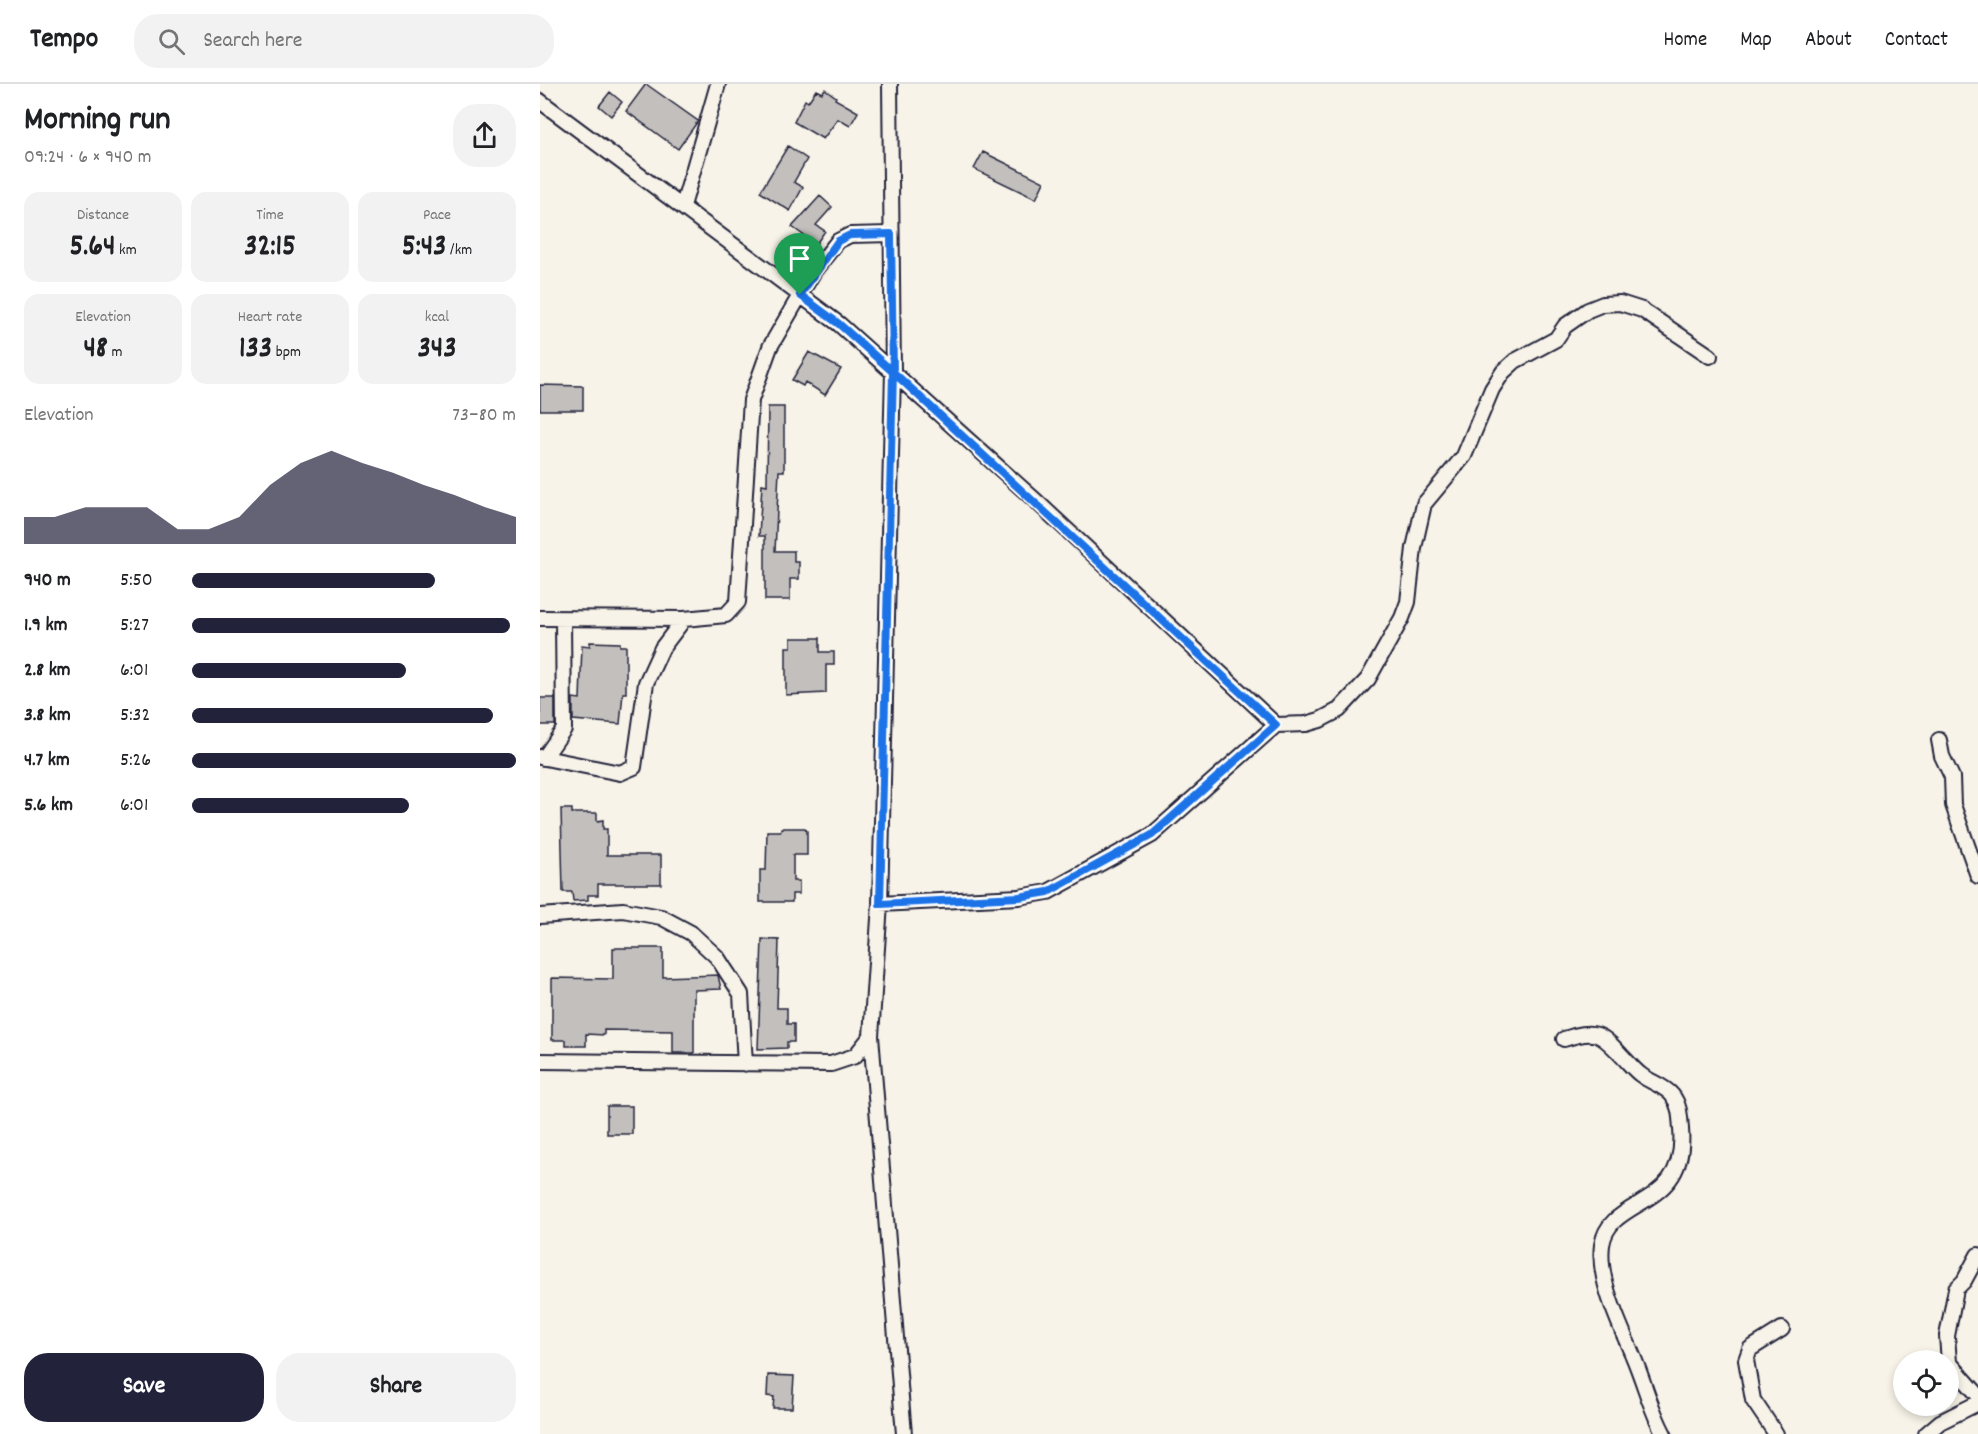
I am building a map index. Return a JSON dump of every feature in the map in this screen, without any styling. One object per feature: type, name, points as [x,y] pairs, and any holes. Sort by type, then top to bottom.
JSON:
[{"type":"street","points":[[683,206],[718,84]]},
{"type":"street","points":[[890,84],[893,372],[880,904],[871,1036],[904,1434]]},
{"type":"street","points":[[540,100],[839,324],[1276,725]]},
{"type":"street","points":[[540,618],[684,619],[726,615],[738,602],[751,400],[770,347],[800,295],[838,241],[850,235],[891,234]]},
{"type":"street","points":[[880,904],[1019,897],[1048,892],[1152,835],[1276,725],[1320,720],[1339,710],[1368,679],[1402,618],[1408,602],[1418,527],[1424,504],[1464,456],[1492,389],[1503,372],[1515,361],[1556,339],[1565,326],[1588,310],[1603,304],[1620,303],[1642,310],[1710,356]]},
{"type":"street","points":[[563,619],[564,729],[542,757],[620,773],[634,767],[645,683],[662,648],[684,619]]},
{"type":"street","points":[[1939,740],[1942,756],[1952,777],[1953,805],[1978,876]]},
{"type":"street","points":[[540,916],[623,910],[661,917],[691,933],[717,957],[741,994],[745,1064]]},
{"type":"street","points":[[1564,1039],[1583,1032],[1593,1032],[1603,1037],[1638,1073],[1672,1095],[1680,1113],[1682,1144],[1678,1167],[1658,1192],[1608,1226],[1602,1243],[1601,1261],[1620,1329],[1664,1434]]},
{"type":"street","points":[[540,1061],[831,1064],[855,1056],[871,1036]]},
{"type":"street","points":[[1978,1255],[1964,1281],[1956,1289],[1947,1336],[1949,1362],[1978,1395]]},
{"type":"street","points":[[1776,1434],[1753,1400],[1746,1360],[1750,1349],[1782,1329]]},
{"type":"street","points":[[1926,1434],[1940,1422],[1978,1403]]},
{"type":"building","points":[[646,84],[698,121],[678,149],[626,111]]},
{"type":"building","points":[[825,89],[836,97],[835,99],[858,112],[850,126],[838,119],[823,139],[794,122],[805,100],[808,102],[816,90],[822,93]]},
{"type":"building","points":[[610,92],[622,102],[611,116],[599,106]]},
{"type":"building","points":[[788,146],[807,159],[794,182],[803,187],[790,211],[760,192]]},
{"type":"building","points":[[983,152],[1044,182],[1036,199],[974,169]]},
{"type":"building","points":[[820,196],[832,207],[816,225],[825,231],[816,244],[792,227]]},
{"type":"building","points":[[809,352],[841,369],[825,395],[805,382],[803,386],[792,380]]},
{"type":"building","points":[[540,385],[583,386],[583,410],[540,410]]},
{"type":"building","points":[[768,407],[784,407],[784,471],[779,471],[775,551],[794,551],[794,562],[799,562],[799,579],[790,579],[790,600],[765,600],[765,536],[759,536],[762,484],[767,485]]},
{"type":"building","points":[[791,638],[820,638],[820,652],[834,652],[834,665],[826,665],[826,693],[786,695],[786,647],[791,647]]},
{"type":"building","points":[[590,642],[620,643],[620,646],[626,646],[626,693],[623,693],[620,724],[573,720],[573,698],[580,699],[582,645],[590,646]]},
{"type":"building","points":[[540,698],[555,698],[555,725],[540,725]]},
{"type":"building","points":[[561,809],[572,809],[572,813],[597,813],[597,821],[603,820],[603,829],[607,829],[607,855],[661,855],[661,884],[598,884],[598,895],[588,895],[588,900],[573,901],[572,892],[563,892]]},
{"type":"building","points":[[781,828],[805,828],[807,831],[807,855],[793,855],[793,881],[799,881],[799,894],[792,894],[792,902],[760,902],[760,870],[766,870],[767,831],[781,831]]},
{"type":"building","points":[[762,939],[779,940],[777,1008],[787,1008],[787,1024],[794,1024],[794,1042],[787,1042],[787,1048],[758,1049]]},
{"type":"building","points":[[613,948],[663,948],[663,977],[718,975],[721,989],[694,990],[694,1053],[673,1053],[673,1031],[604,1030],[604,1035],[586,1034],[586,1046],[566,1046],[566,1040],[552,1040],[552,978],[613,979]]},
{"type":"building","points":[[607,1106],[632,1106],[632,1134],[607,1134]]},
{"type":"building","points":[[768,1375],[794,1376],[792,1408],[773,1408],[774,1397],[767,1396]]},
{"type":"route","points":[[800,295],[814,271],[838,241],[850,235],[891,234],[893,372],[1036,501],[1276,725],[1261,741],[1152,835],[1048,892],[1019,897],[880,904],[893,372],[839,324],[800,295]]}]
